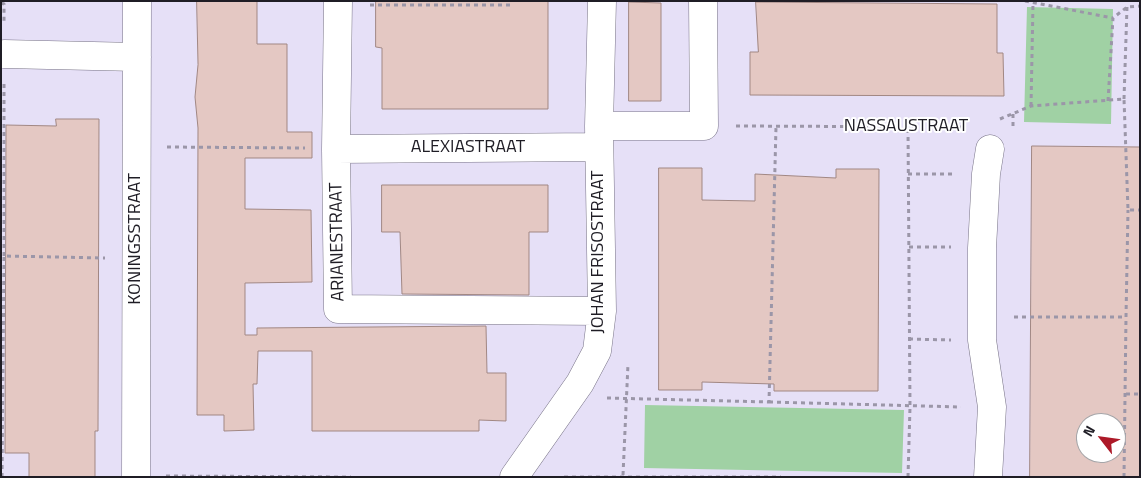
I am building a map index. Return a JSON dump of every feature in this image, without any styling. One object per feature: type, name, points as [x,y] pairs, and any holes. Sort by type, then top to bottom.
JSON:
[{"type":"street","name":"KONINGSSTRAAT","points":[[137,1],[136,258],[147,476]]},
{"type":"street","name":"JOHAN FRISOSTRAAT","points":[[514,477],[580,383],[597,351],[602,311],[599,137],[602,1]]},
{"type":"street","points":[[599,137],[704,126],[703,1]]},
{"type":"street","name":"ARIANESTRAAT","points":[[338,3],[336,149],[338,310],[602,311]]},
{"type":"street","points":[[4,54],[136,57]]},
{"type":"street","name":"ALEXIASTRAAT","points":[[336,149],[599,137]]},
{"type":"street","points":[[986,150],[982,248],[982,328],[992,407],[988,477]]},
{"type":"path","points":[[1025,1],[1114,18]]},
{"type":"path","points":[[1,3],[4,4],[2,477]]},
{"type":"path","points":[[338,3],[514,5]]},
{"type":"path","points":[[1031,106],[1033,3]]},
{"type":"path","points":[[1108,101],[1114,18],[1127,7],[1140,6]]},
{"type":"path","points":[[1124,477],[1128,210],[1124,99],[1127,7]]},
{"type":"path","points":[[908,174],[986,150],[1031,106],[1124,99]]},
{"type":"path","name":"NASSAUSTRAAT","points":[[704,126],[908,127],[986,150]]},
{"type":"path","points":[[769,402],[776,126]]},
{"type":"path","points":[[908,127],[910,407],[908,477]]},
{"type":"path","points":[[136,146],[336,149]]},
{"type":"path","points":[[1128,210],[1140,210]]},
{"type":"path","points":[[909,247],[982,248]]},
{"type":"path","points":[[4,256],[136,258]]},
{"type":"path","points":[[909,339],[982,328],[1126,317]]},
{"type":"path","points":[[1126,394],[1140,394]]},
{"type":"path","points":[[569,397],[910,407],[992,407]]},
{"type":"path","points":[[623,476],[627,398]]},
{"type":"path","points":[[147,476],[351,477]]},
{"type":"path","points":[[564,477],[781,477]]},
{"type":"green space","points":[[1027,7],[1113,9],[1111,124],[1024,122]]},
{"type":"green space","points":[[645,405],[904,410],[902,473],[644,468]]},
{"type":"building","points":[[197,1],[257,1],[257,44],[287,44],[287,132],[312,132],[312,158],[245,158],[245,209],[311,210],[312,282],[245,283],[245,335],[257,335],[257,328],[486,326],[487,373],[506,373],[506,421],[479,420],[479,431],[312,431],[312,351],[258,351],[257,384],[253,384],[254,430],[224,431],[224,415],[197,415],[198,128],[195,97],[198,65]]},
{"type":"building","points":[[376,1],[548,1],[548,109],[382,109],[382,48],[376,47]]},
{"type":"building","points":[[629,2],[661,3],[661,101],[629,101]]},
{"type":"building","points":[[756,2],[997,4],[997,53],[1003,53],[1004,96],[750,95],[750,52],[758,52]]},
{"type":"building","points":[[56,119],[99,119],[98,431],[95,431],[95,477],[29,477],[29,453],[5,453],[6,125],[56,126]]},
{"type":"building","points":[[1032,146],[1140,147],[1140,477],[1030,477]]},
{"type":"building","points":[[659,168],[702,168],[702,200],[755,201],[755,174],[836,178],[836,169],[879,169],[878,391],[774,391],[774,384],[702,382],[702,390],[659,390]]},
{"type":"building","points":[[382,185],[548,185],[548,232],[529,232],[529,295],[402,294],[400,232],[382,232]]}]
